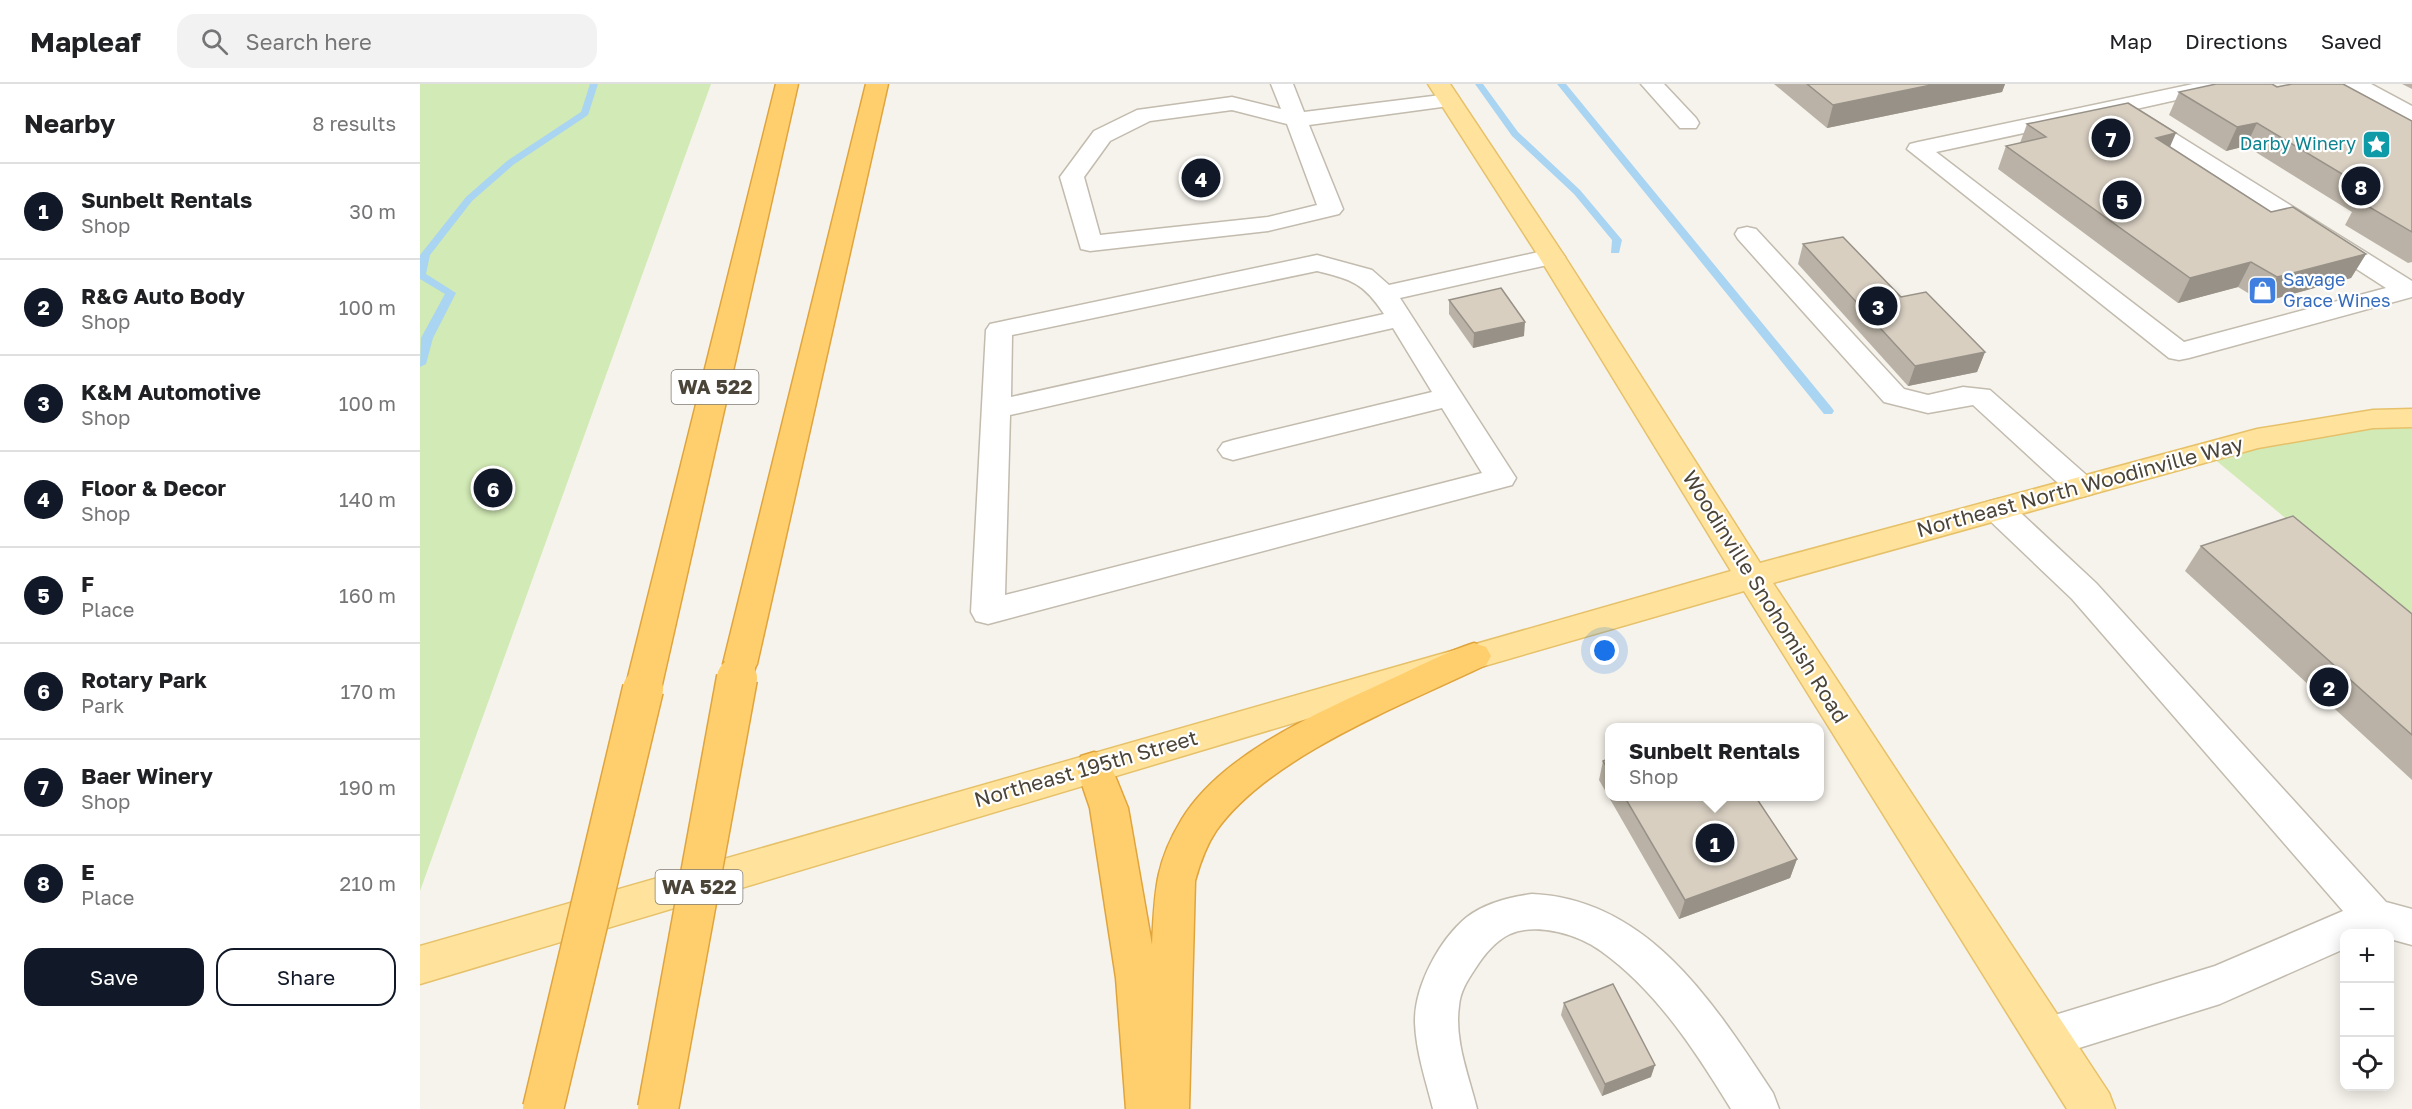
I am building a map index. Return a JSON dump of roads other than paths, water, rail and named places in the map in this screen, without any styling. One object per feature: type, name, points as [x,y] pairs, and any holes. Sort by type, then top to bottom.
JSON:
[{"type":"highway","name":"WA 522","points":[[543,1109],[787,84]]},
{"type":"highway","name":"WA 522","points":[[658,1109],[740,664],[877,84]]},
{"type":"highway","points":[[1167,1109],[1175,880],[1183,854],[1206,814],[1238,784],[1281,753],[1351,715],[1474,656]]},
{"type":"highway","points":[[1094,767],[1109,808],[1137,978],[1148,1109]]},
{"type":"main road","name":"Woodinville Snohomish Road","points":[[1444,92],[1552,257],[1752,577],[2047,1036],[2082,1106]]},
{"type":"main road","name":"Northeast North Woodinville Way","points":[[1752,577],[2257,439],[2373,419],[2412,418]]},
{"type":"main road","name":"Northeast 195th Street","points":[[420,965],[1474,656],[1752,577]]},
{"type":"lane","points":[[1282,84],[1296,120],[1331,209],[1268,224],[1090,244],[1072,177],[1102,136],[1145,115],[1232,103],[1296,120],[1444,92]]},
{"type":"lane","points":[[1652,84],[1688,123]]},
{"type":"lane","points":[[2223,84],[1918,149],[2179,352],[2409,290]]},
{"type":"lane","points":[[2355,84],[2412,115]]},
{"type":"lane","points":[[2120,106],[2409,290]]},
{"type":"lane","points":[[1747,234],[1894,396],[1928,404],[1963,396],[1980,396],[2081,487]]},
{"type":"lane","points":[[1384,294],[1552,257]]},
{"type":"lane","points":[[1317,263],[1363,275],[1384,294],[1501,478],[988,612],[999,330],[1317,263]]},
{"type":"lane","points":[[996,410],[1399,319]]},
{"type":"lane","points":[[1233,450],[1449,397]]},
{"type":"lane","points":[[1998,510],[2084,591],[2393,922],[2258,967],[2220,984],[2047,1036]]},
{"type":"lane","points":[[1455,1109],[1437,1029],[1440,993],[1457,962],[1483,929],[1513,915],[1547,912],[1585,922],[1615,936],[1658,972],[1723,1055],[1756,1109]]},
{"type":"waterway","points":[[420,364],[427,338],[451,293],[420,275],[425,255],[469,199],[510,163],[585,113],[594,84]]},
{"type":"waterway","points":[[1479,84],[1515,134],[1577,192],[1617,240],[1615,251]]},
{"type":"waterway","points":[[1561,84],[1828,411]]},
{"type":"place","name":"Baer Winery","points":[[2111,138]]},
{"type":"place","name":"Darby Winery","points":[[2377,144]]},
{"type":"place","name":"Floor & Decor","points":[[1201,178]]},
{"type":"place","name":"E","points":[[2361,186]]},
{"type":"place","name":"F","points":[[2122,200]]},
{"type":"place","name":"Savage Grace Wines","points":[[2262,290]]},
{"type":"place","name":"K&M Automotive","points":[[1878,306]]},
{"type":"place","name":"Rotary Park","points":[[493,488]]},
{"type":"place","name":"R&G Auto Body","points":[[2329,687]]},
{"type":"place","name":"Sunbelt Rentals","points":[[1715,843]]}]
